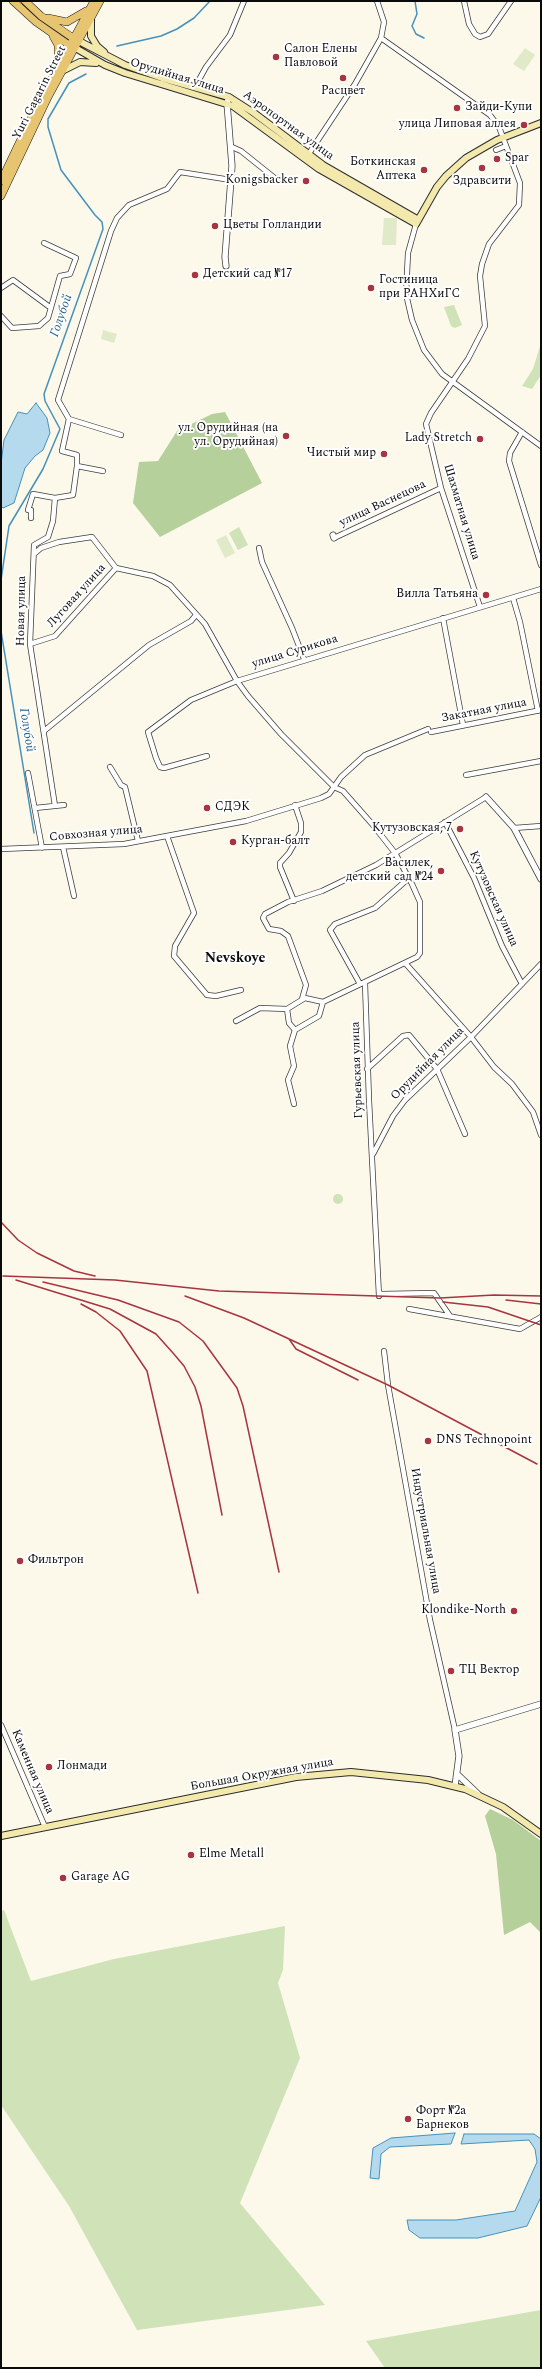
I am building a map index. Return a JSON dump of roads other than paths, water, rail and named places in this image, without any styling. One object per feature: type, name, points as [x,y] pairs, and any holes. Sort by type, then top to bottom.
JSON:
[{"type":"main road","points":[[14,1],[56,40],[60,50],[59,70],[80,62],[90,61],[105,65]]},
{"type":"main road","points":[[25,1],[41,16],[76,39]]},
{"type":"main road","name":"Yuri Gagarin Street","points":[[1,181],[76,39],[94,1]]},
{"type":"main road","name":"Yuri Gagarin Street","points":[[76,39],[92,18],[100,1]]},
{"type":"main road","points":[[41,16],[67,22],[90,9]]},
{"type":"main road","points":[[92,18],[90,32],[93,41],[110,59]]},
{"type":"main road","points":[[48,32],[72,46]]},
{"type":"main road","name":"Орудийная улица","points":[[76,39],[110,59],[162,78],[195,87],[228,100]]},
{"type":"main road","name":"Орудийная улица","points":[[72,46],[105,65],[161,85],[228,100]]},
{"type":"main road","name":"Yuri Gagarin Street","points":[[1,196],[59,70]]},
{"type":"main road","name":"Аэропортная улица","points":[[228,100],[245,107],[308,155],[416,222]]},
{"type":"main road","name":"Аэропортная улица","points":[[228,100],[319,169],[416,222]]},
{"type":"main road","points":[[416,222],[437,187],[450,172],[477,150],[503,137],[541,123]]},
{"type":"main road","name":"Большая Окружная улица","points":[[1,1836],[327,1773],[374,1772],[428,1780],[455,1786],[502,1807],[541,1834]]},
{"type":"street","points":[[195,87],[206,67],[232,31],[244,1]]},
{"type":"street","points":[[308,155],[355,84],[381,38],[384,22],[377,1]]},
{"type":"street","points":[[464,1],[469,24],[475,34],[480,37],[488,34],[511,1]]},
{"type":"street","points":[[381,38],[481,108],[496,122],[520,183],[519,205],[489,244],[480,276],[486,326],[453,382]]},
{"type":"street","name":"Орудийная улица","points":[[226,266],[225,257],[232,147],[228,100]]},
{"type":"street","points":[[496,150],[506,146]]},
{"type":"street","points":[[232,147],[241,151],[276,179]]},
{"type":"street","points":[[31,518],[31,510],[28,510],[33,494],[55,498],[73,496],[77,454],[62,451],[69,419],[58,400],[85,308],[117,218],[129,205],[167,189],[180,172],[231,180]]},
{"type":"street","points":[[416,222],[408,253],[406,271],[410,311],[419,339],[430,359],[442,374],[541,446]]},
{"type":"street","points":[[1,316],[12,328],[39,326],[48,318],[60,276],[70,274],[76,258],[44,243]]},
{"type":"street","points":[[1,288],[13,280],[51,308]]},
{"type":"street","name":"Шахматная улица","points":[[453,382],[431,413],[426,424],[441,488],[480,606]]},
{"type":"street","points":[[69,419],[121,435]]},
{"type":"street","points":[[522,432],[510,453],[509,461],[541,565]]},
{"type":"street","points":[[77,466],[103,471]]},
{"type":"street","name":"улица Васнецова","points":[[333,537],[441,488]]},
{"type":"street","points":[[34,554],[34,545],[48,537],[55,498]]},
{"type":"street","points":[[34,554],[41,548],[59,542],[92,537],[116,568],[162,580],[170,585],[196,615],[206,624],[237,681],[280,734],[334,787],[343,791],[395,853],[420,902],[420,949],[417,958],[323,1002],[312,998],[302,999],[287,1009],[260,1008],[236,1022]]},
{"type":"street","points":[[259,548],[262,562],[292,628],[304,659]]},
{"type":"street","name":"Новая улица","points":[[34,554],[30,644],[39,691],[55,806]]},
{"type":"street","name":"Луговая улица","points":[[30,644],[55,636],[116,568]]},
{"type":"street","name":"улица Сурикова","points":[[207,756],[164,768],[160,766],[156,758],[148,732],[191,700],[237,681],[304,659],[541,589]]},
{"type":"street","points":[[513,598],[520,622],[540,711]]},
{"type":"street","points":[[44,731],[149,645],[191,621],[196,615]]},
{"type":"street","points":[[443,618],[462,725]]},
{"type":"street","name":"Закатная улица","points":[[429,731],[540,711]]},
{"type":"street","name":"Совхозная улица","points":[[1,850],[124,844],[246,821],[321,798],[329,794],[341,777],[365,755],[429,731]]},
{"type":"street","points":[[466,775],[541,761]]},
{"type":"street","points":[[110,767],[121,785],[125,787],[138,841]]},
{"type":"street","points":[[28,773],[42,848]]},
{"type":"street","points":[[302,999],[306,985],[288,936],[281,931],[269,929],[263,918],[270,910],[349,879],[395,853],[486,797],[514,828],[541,879]]},
{"type":"street","points":[[294,901],[280,867],[280,863],[289,853],[301,832],[301,823],[295,805]]},
{"type":"street","points":[[35,808],[64,806]]},
{"type":"street","name":"Кутузовская улица","points":[[445,822],[474,878],[502,946],[522,984]]},
{"type":"street","points":[[514,828],[541,826]]},
{"type":"street","points":[[167,836],[194,913],[175,946],[174,956],[207,994],[216,996],[241,990]]},
{"type":"street","points":[[63,847],[74,896]]},
{"type":"street","points":[[363,984],[330,930],[335,924],[375,908],[409,878]]},
{"type":"street","points":[[406,964],[471,1037],[533,1112],[541,1135]]},
{"type":"street","name":"Орудийная улица","points":[[372,1156],[393,1116],[405,1100],[471,1037],[541,964]]},
{"type":"street","name":"Гурьевская улица","points":[[363,984],[372,1156]]},
{"type":"street","points":[[294,1104],[288,1080],[294,1066],[290,1046],[295,1030],[319,1016],[323,1002]]},
{"type":"street","points":[[287,1009],[289,1023],[295,1030]]},
{"type":"street","points":[[368,1069],[406,1034],[437,1069],[465,1134]]},
{"type":"street","points":[[372,1156],[379,1294],[434,1293],[450,1316]]},
{"type":"street","points":[[409,1309],[520,1329],[541,1316]]},
{"type":"street","name":"Индустриальная улица","points":[[384,1351],[388,1388],[430,1620],[455,1730],[459,1756],[455,1786]]},
{"type":"street","points":[[455,1730],[541,1704]]},
{"type":"street","name":"Каменная улица","points":[[1,1725],[45,1827]]},
{"type":"street","points":[[457,1774],[478,1795]]},
{"type":"water","points":[[36,403],[47,418],[50,433],[43,450],[35,456],[25,468],[14,503],[3,508],[1,506],[1,464],[4,440],[18,412],[27,414]]},
{"type":"water","points":[[455,2133],[451,2144],[390,2147],[381,2154],[379,2179],[370,2178],[373,2148],[391,2138]]},
{"type":"water","points":[[464,2134],[534,2134],[541,2139],[541,2197],[527,2226],[478,2238],[420,2238],[409,2230],[407,2220],[456,2220],[515,2211],[537,2162],[535,2149],[529,2140],[461,2144]]},
{"type":"waterway","name":"Голубой","points":[[117,46],[161,36],[177,29],[194,18],[210,1]]},
{"type":"waterway","points":[[415,1],[417,14],[412,26],[416,34],[424,38]]},
{"type":"waterway","name":"Голубой","points":[[1,580],[9,526],[43,469],[60,429],[45,401],[44,394],[103,229],[102,222],[61,170],[48,127],[48,119],[69,83],[86,74]]},
{"type":"waterway","name":"Голубой","points":[[1,631],[34,833]]},
{"type":"railway","points":[[1,1222],[18,1240],[37,1253],[74,1271],[95,1276]]},
{"type":"railway","points":[[3,1276],[115,1280],[219,1291],[440,1298],[494,1295],[541,1296]]},
{"type":"railway","points":[[16,1280],[110,1309],[156,1334],[173,1353],[184,1366],[195,1387],[201,1406],[222,1515]]},
{"type":"railway","points":[[43,1282],[118,1300],[179,1322],[203,1341],[237,1388],[243,1406],[279,1572]]},
{"type":"railway","points":[[185,1296],[244,1318],[388,1385],[537,1464]]},
{"type":"railway","points":[[506,1300],[541,1304]]},
{"type":"railway","points":[[443,1302],[488,1307],[541,1325]]},
{"type":"railway","points":[[81,1304],[96,1312],[120,1331],[147,1371],[198,1593]]},
{"type":"railway","points":[[289,1339],[296,1349],[358,1380]]},
{"type":"place","name":"Салон Елены Павловой","points":[[276,57]]},
{"type":"place","name":"Расцвет","points":[[343,78]]},
{"type":"place","name":"Зайди-Купи","points":[[457,108]]},
{"type":"place","name":"улица Липовая аллея","points":[[524,125]]},
{"type":"place","name":"Spar","points":[[497,159]]},
{"type":"place","name":"Здравсити","points":[[482,168]]},
{"type":"place","name":"Боткинская Аптека","points":[[424,170]]},
{"type":"place","name":"Konigsbacker","points":[[306,181]]},
{"type":"place","name":"Цветы Голландии","points":[[215,226]]},
{"type":"place","name":"Детский сад №17","points":[[195,275]]},
{"type":"place","name":"Гостиница при РАНХиГС","points":[[371,288]]},
{"type":"place","name":"ул. Орудийная (на ул. Орудийная)","points":[[286,436]]},
{"type":"place","name":"Lady Stretch","points":[[480,439]]},
{"type":"place","name":"Чистый мир","points":[[384,454]]},
{"type":"place","name":"Вилла Татьяна","points":[[486,595]]},
{"type":"place","name":"СДЭК","points":[[207,808]]},
{"type":"place","name":"Кутузовская, 7","points":[[460,829]]},
{"type":"place","name":"Курган-балт","points":[[233,842]]},
{"type":"place","name":"Василек, детский сад №24","points":[[441,871]]},
{"type":"place","name":"DNS Technopoint","points":[[428,1441]]},
{"type":"place","name":"Фильтрон","points":[[20,1561]]},
{"type":"place","name":"Klondike-North","points":[[514,1611]]},
{"type":"place","name":"ТЦ Вектор","points":[[451,1671]]},
{"type":"place","name":"Лонмади","points":[[49,1767]]},
{"type":"place","name":"Elme Metall","points":[[191,1855]]},
{"type":"place","name":"Garage AG","points":[[63,1878]]},
{"type":"place","name":"Форт №2а Барнеков","points":[[408,2119]]},
{"type":"district","name":"Nevskoye","points":[[235,959]]}]
